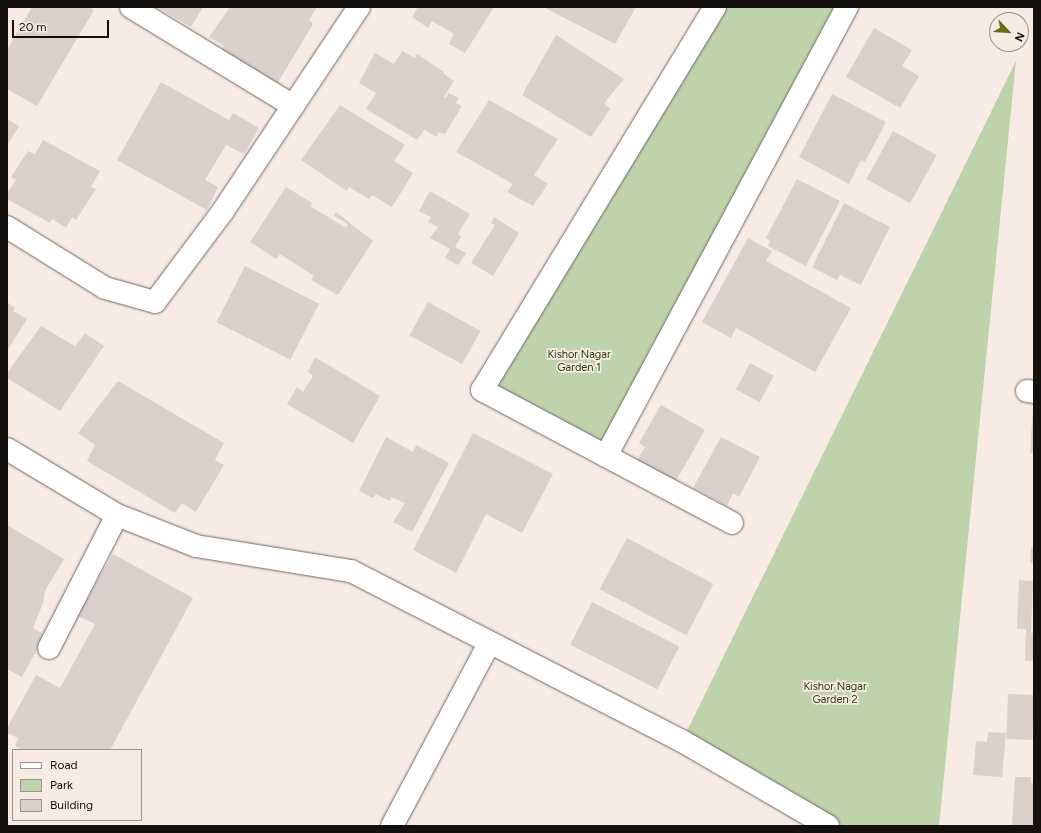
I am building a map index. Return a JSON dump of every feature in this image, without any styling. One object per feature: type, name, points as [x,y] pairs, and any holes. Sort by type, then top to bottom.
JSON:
[{"type":"street","points":[[131,7],[293,106]]},
{"type":"street","points":[[7,227],[105,288],[155,302],[222,211],[359,7]]},
{"type":"street","points":[[715,7],[482,390],[732,523]]},
{"type":"street","points":[[606,456],[847,7]]},
{"type":"street","points":[[7,449],[117,515],[196,546],[351,570],[682,741],[797,818],[828,826]]},
{"type":"street","points":[[49,648],[117,515]]},
{"type":"street","points":[[392,826],[490,642]]},
{"type":"green space","name":"Kishor Nagar Garden 1","points":[[719,7],[847,7],[606,456],[482,390]]},
{"type":"green space","name":"Kishor Nagar Garden 2","points":[[1016,61],[939,826],[829,826],[682,741]]},
{"type":"building","points":[[32,7],[89,7],[94,10],[37,106],[7,89],[7,50]]},
{"type":"building","points":[[157,7],[203,7],[191,27]]},
{"type":"building","points":[[230,7],[317,7],[309,20],[313,24],[277,84],[221,52],[224,46],[209,37]]},
{"type":"building","points":[[418,7],[494,7],[465,53],[449,44],[454,34],[432,21],[428,28],[412,17]]},
{"type":"building","points":[[543,7],[636,7],[615,44]]},
{"type":"building","points":[[874,28],[912,50],[902,66],[919,76],[900,108],[846,77]]},
{"type":"building","points":[[556,35],[624,79],[604,103],[610,109],[591,137],[522,95]]},
{"type":"building","points":[[402,51],[415,58],[417,54],[444,72],[444,74],[454,81],[444,97],[446,98],[448,93],[459,98],[456,103],[462,106],[445,134],[439,132],[437,137],[424,130],[417,140],[366,109],[376,93],[359,83],[375,53],[394,64]]},
{"type":"building","points":[[161,82],[229,120],[233,113],[259,128],[244,154],[226,145],[205,180],[218,187],[207,210],[117,160]]},
{"type":"building","points":[[832,94],[886,122],[865,162],[861,160],[849,184],[799,157]]},
{"type":"building","points":[[489,100],[558,139],[534,175],[548,184],[533,206],[507,192],[513,184],[456,152]]},
{"type":"building","points":[[340,105],[405,145],[394,161],[413,173],[392,207],[372,195],[369,199],[349,187],[347,191],[301,160]]},
{"type":"building","points":[[7,119],[19,126],[7,146]]},
{"type":"building","points":[[893,131],[937,155],[910,203],[866,179]]},
{"type":"building","points":[[43,140],[100,171],[91,187],[96,189],[76,220],[72,217],[66,228],[52,219],[50,223],[7,199],[7,193],[16,180],[11,177],[28,151],[35,154]]},
{"type":"building","points":[[797,179],[840,201],[806,266],[768,246],[770,241],[766,238]]},
{"type":"building","points":[[286,187],[312,203],[310,206],[346,228],[348,224],[334,216],[336,212],[373,241],[338,295],[311,280],[314,276],[280,254],[276,259],[250,242]]},
{"type":"building","points":[[430,191],[470,214],[458,234],[461,237],[455,247],[466,253],[458,265],[445,258],[450,249],[430,238],[438,227],[428,222],[431,217],[419,211]]},
{"type":"building","points":[[844,203],[890,227],[861,285],[840,275],[837,280],[812,267]]},
{"type":"building","points":[[494,217],[519,233],[493,276],[471,263],[495,225],[491,223]]},
{"type":"building","points":[[748,238],[772,251],[766,261],[851,308],[815,372],[736,328],[731,338],[702,322]]},
{"type":"building","points":[[245,266],[319,304],[290,360],[216,322]]},
{"type":"building","points":[[7,302],[15,308],[13,311],[27,319],[7,351]]},
{"type":"building","points":[[428,302],[480,331],[462,364],[410,335]]},
{"type":"building","points":[[41,326],[75,346],[85,333],[104,346],[60,411],[7,378],[7,373]]},
{"type":"building","points":[[315,357],[380,396],[353,443],[287,404],[297,387],[303,392],[313,376],[308,372]]},
{"type":"building","points":[[750,363],[774,376],[760,402],[736,389]]},
{"type":"building","points":[[118,381],[224,443],[215,460],[224,465],[196,512],[182,503],[175,513],[87,461],[95,445],[78,433]]},
{"type":"building","points":[[661,405],[705,430],[672,488],[636,462],[645,447],[639,443]]},
{"type":"building","points":[[1033,406],[1034,453],[1030,453]]},
{"type":"building","points":[[473,433],[553,474],[522,533],[486,514],[456,573],[413,550]]},
{"type":"building","points":[[386,437],[413,452],[416,445],[449,463],[412,532],[393,522],[405,503],[391,497],[390,501],[376,494],[373,498],[359,491]]},
{"type":"building","points":[[721,437],[760,457],[739,497],[733,493],[727,506],[693,488]]},
{"type":"building","points":[[7,525],[64,559],[45,591],[43,603],[33,628],[45,635],[22,677],[7,669]]},
{"type":"building","points":[[627,538],[714,584],[686,635],[600,589]]},
{"type":"building","points":[[1031,547],[1034,548],[1034,563],[1030,563]]},
{"type":"building","points":[[113,554],[193,598],[111,749],[21,749],[15,746],[18,738],[7,733],[7,728],[36,675],[60,688],[95,624],[77,616]]},
{"type":"building","points":[[1019,580],[1033,581],[1031,633],[1034,633],[1034,661],[1025,661],[1026,629],[1017,629]]},
{"type":"building","points":[[592,602],[679,646],[658,689],[570,645]]},
{"type":"building","points":[[1008,694],[1034,695],[1032,740],[1006,739]]},
{"type":"building","points":[[988,732],[1006,733],[1002,777],[973,775],[976,741],[987,742]]},
{"type":"building","points":[[1015,777],[1031,777],[1031,783],[1034,783],[1034,826],[1012,826]]}]
